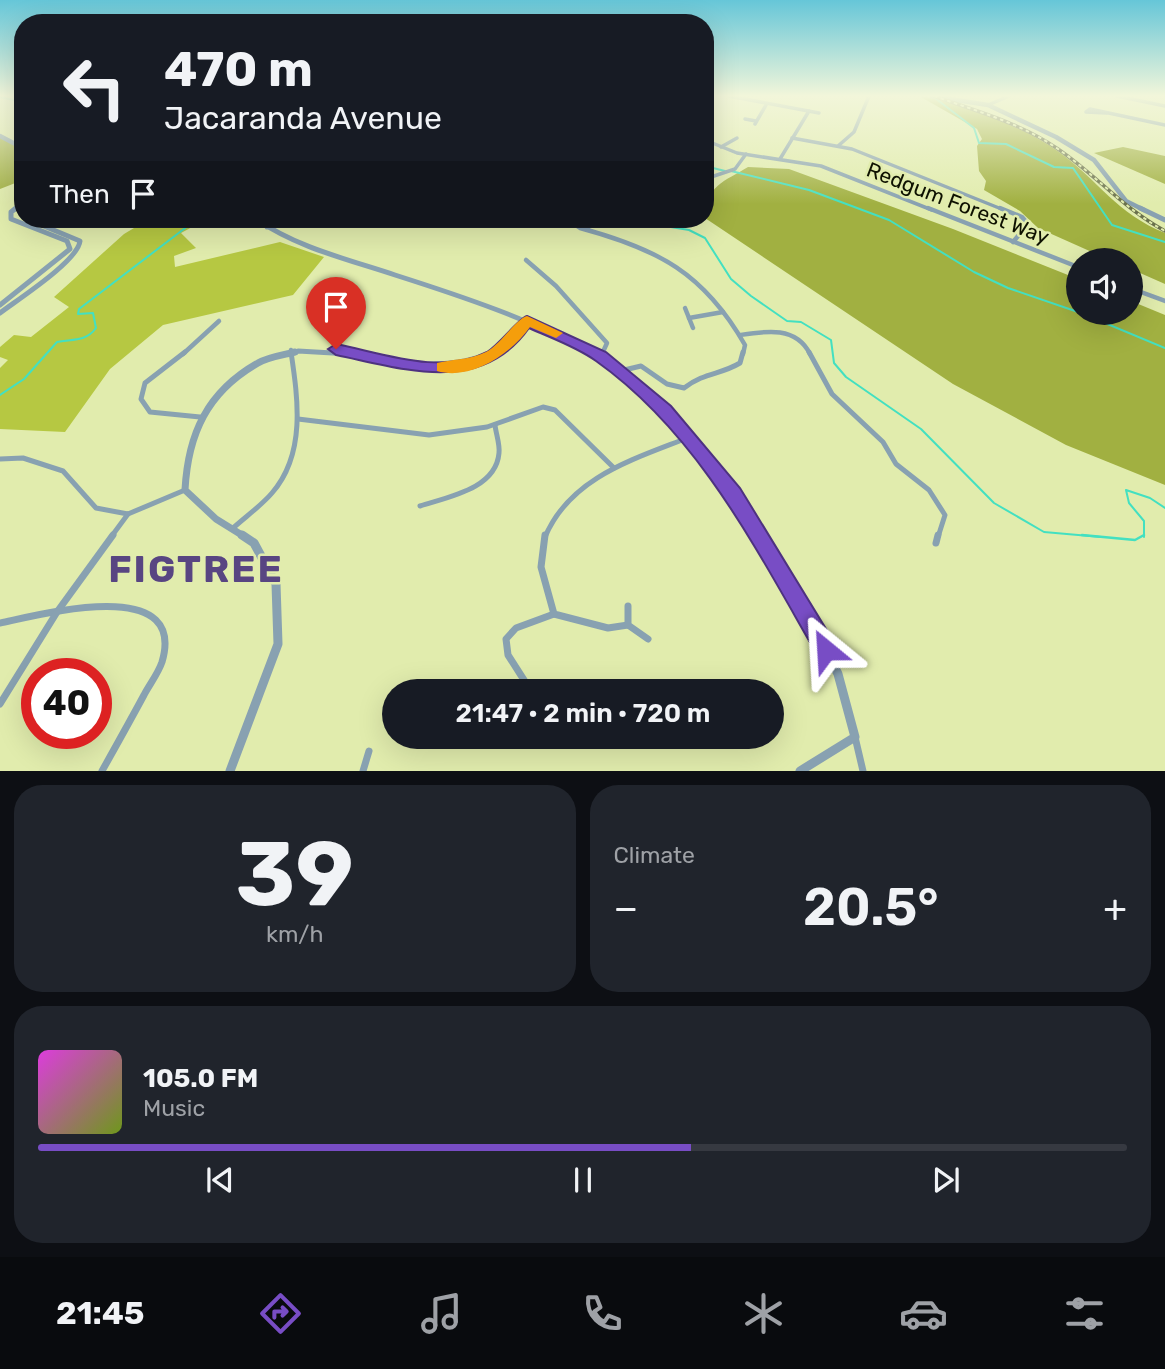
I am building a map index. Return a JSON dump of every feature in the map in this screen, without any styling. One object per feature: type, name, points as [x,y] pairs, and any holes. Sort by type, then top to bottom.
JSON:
[{"type":"street","points":[[780,159],[796,132]]},
{"type":"street","points":[[838,146],[854,132]]},
{"type":"street","points":[[1045,132],[1094,160],[1122,197],[1165,220]]},
{"type":"street","points":[[721,147],[737,138]]},
{"type":"street","points":[[792,138],[838,146],[1026,220],[1028,224],[1013,242]]},
{"type":"street","name":"Redgum Forest Way","points":[[714,144],[746,154],[821,166],[1066,262]]},
{"type":"street","points":[[714,177],[732,172],[742,165],[746,154]]},
{"type":"street","points":[[0,305],[68,252],[71,246],[67,241],[34,228]]},
{"type":"street","points":[[0,313],[78,251],[80,244],[76,237],[52,228]]},
{"type":"street","points":[[268,228],[285,239],[527,321],[601,356],[649,395],[733,494],[815,626],[838,674],[863,771]]},
{"type":"street","points":[[589,230],[647,247],[671,260],[723,312],[740,335],[746,351],[740,363],[730,369],[701,374],[684,388],[674,388],[639,364],[620,371]]},
{"type":"street","points":[[68,252],[78,251]]},
{"type":"street","points":[[526,260],[556,286],[607,343],[601,356]]},
{"type":"street","points":[[1143,293],[1165,301]]},
{"type":"street","points":[[685,309],[693,328]]},
{"type":"street","points":[[689,318],[723,312]]},
{"type":"street","points":[[200,417],[150,412],[141,399],[145,383],[219,321]]},
{"type":"street","points":[[185,490],[187,446],[200,417],[233,379],[263,360],[291,350],[336,349],[427,368],[457,367],[491,356],[512,341],[527,321]]},
{"type":"street","points":[[740,335],[776,330],[804,342],[832,394],[883,442],[896,464],[924,485],[936,498],[945,516],[936,543]]},
{"type":"street","points":[[232,529],[275,490],[290,467],[300,408],[291,350]]},
{"type":"street","points":[[298,419],[326,418],[390,432],[430,436],[495,425],[543,407],[555,410],[614,468]]},
{"type":"street","points":[[420,506],[475,486],[489,476],[499,454],[495,425]]},
{"type":"street","points":[[554,614],[541,570],[546,531],[563,502],[594,478],[687,438]]},
{"type":"street","points":[[0,458],[23,458],[64,471],[96,508],[128,514]]},
{"type":"street","points":[[0,704],[57,612],[128,514],[185,490]]},
{"type":"street","points":[[185,490],[232,529],[254,543],[275,583],[278,644],[230,771]]},
{"type":"street","points":[[0,623],[107,605],[130,605],[149,613],[160,628],[165,649],[162,662],[102,771]]},
{"type":"street","points":[[628,606],[628,625]]},
{"type":"street","points":[[523,679],[508,655],[506,639],[516,628],[554,614],[608,628],[628,625],[648,639]]},
{"type":"street","points":[[800,771],[855,737]]},
{"type":"street","points":[[363,771],[369,751]]},
{"type":"green space","points":[[978,132],[1024,132],[1059,152],[1134,216],[1165,233],[1165,284],[1143,274],[1143,248],[1083,248],[1038,228],[1020,211],[984,190],[986,181],[979,171],[977,146],[982,139]]},
{"type":"green space","points":[[0,136],[14,143],[14,184],[0,189]]},
{"type":"green space","points":[[1123,147],[1165,156],[1165,184],[1094,153]]},
{"type":"green space","points":[[748,167],[789,169],[953,229],[1066,274],[1066,325],[1143,325],[1143,306],[1165,315],[1165,485],[1066,445],[953,384],[714,224],[714,190]]},
{"type":"green space","points":[[134,228],[190,228],[181,233],[196,248],[174,256],[175,267],[280,242],[324,257],[293,295],[163,325],[110,369],[65,432],[0,429],[0,368],[8,360],[0,357],[0,347],[14,335],[31,337],[69,307],[54,297]]},
{"type":"waterway","points":[[975,132],[979,143],[1006,144],[1054,167],[1073,168],[1112,225],[1165,242]]},
{"type":"waterway","points":[[714,168],[725,171]]},
{"type":"waterway","points":[[731,171],[809,190],[889,220],[974,272],[1008,288],[1066,308]]},
{"type":"waterway","points":[[0,395],[24,379],[57,342],[88,336],[96,328],[93,313],[78,314],[79,309],[185,228]]},
{"type":"waterway","points":[[677,228],[689,230],[705,238],[731,279],[751,296],[787,321],[801,322],[831,340],[834,363],[846,377],[921,429],[994,503],[1044,532],[1101,537]]},
{"type":"waterway","points":[[1110,325],[1165,348]]},
{"type":"waterway","points":[[1144,535],[1144,521],[1129,503],[1126,490],[1150,498],[1165,508]]},
{"type":"waterway","points":[[1082,535],[1135,540],[1144,535]]},
{"type":"railway","points":[[1029,132],[1072,159],[1136,213],[1165,231]]},
{"type":"slow traffic","points":[[442,367],[457,367],[491,356],[512,341],[527,321],[556,333]]},
{"type":"district","name":"FIGTREE","points":[[196,569]]},
{"type":"route","points":[[336,349],[427,368],[457,367],[491,356],[512,341],[527,321],[601,356],[629,377],[665,411],[733,494],[815,626],[826,650]]}]
